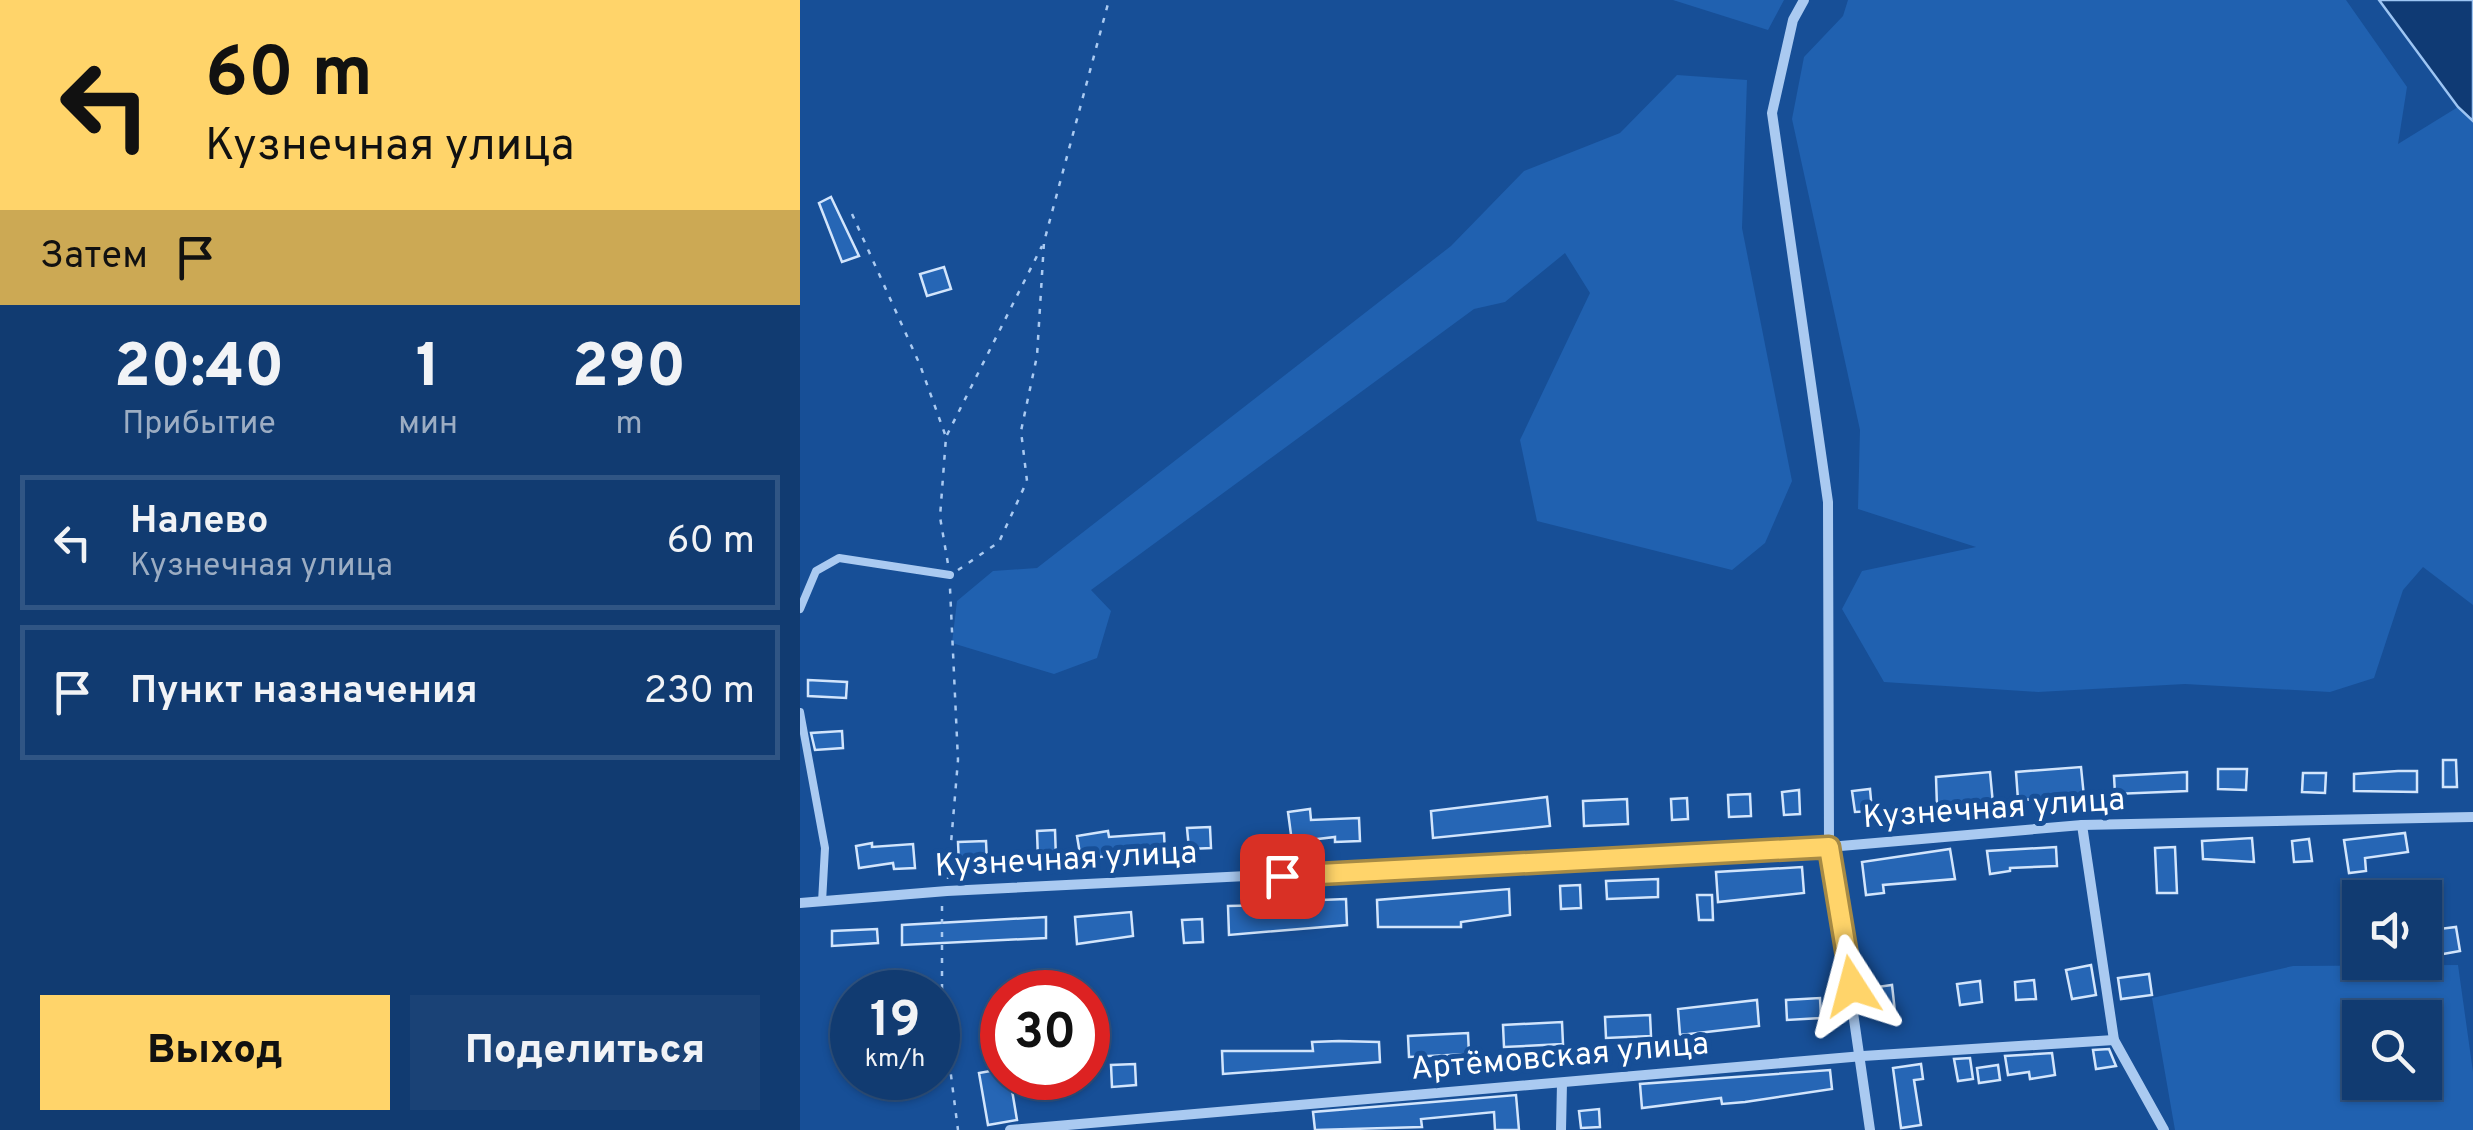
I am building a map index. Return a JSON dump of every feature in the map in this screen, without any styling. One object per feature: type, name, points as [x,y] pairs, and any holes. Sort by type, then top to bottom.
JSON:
[{"type":"street","points":[[1804,0],[1794,20],[1772,114],[1828,502],[1829,847],[1863,1056],[1870,1130]]},
{"type":"street","name":"Кузнечная улица","points":[[800,903],[947,891],[1829,847],[2082,825],[2473,817]]},
{"type":"street","points":[[2082,825],[2114,1040],[2164,1130]]},
{"type":"street","name":"Артёмовская улица","points":[[1010,1130],[1863,1056],[2114,1040]]},
{"type":"street","points":[[1561,1130],[1562,1082]]},
{"type":"lane","points":[[800,609],[816,571],[839,558],[950,576]]},
{"type":"lane","points":[[800,712],[825,848],[822,902]]},
{"type":"path","points":[[950,576],[999,542],[1027,481],[1021,431],[1037,356],[1044,242],[1109,0]]},
{"type":"path","points":[[852,214],[920,365],[946,436]]},
{"type":"path","points":[[958,1130],[942,1005],[939,915],[947,891],[958,760],[950,576],[940,517],[946,436],[1044,242]]},
{"type":"shaded area","points":[[1673,0],[1784,0],[1768,30]]},
{"type":"shaded area","points":[[1848,0],[2346,0],[2407,87],[2398,144],[2458,107],[2473,121],[2473,605],[2423,567],[2403,590],[2374,678],[2330,692],[2185,684],[2038,692],[1884,682],[1842,609],[1862,571],[1976,547],[1858,509],[1860,430],[1792,119],[1804,57],[1843,16]]},
{"type":"shaded area","points":[[2379,0],[2473,0],[2473,121],[2458,107]]},
{"type":"shaded area","points":[[1677,75],[1747,80],[1742,228],[1792,481],[1765,543],[1732,570],[1537,521],[1520,440],[1590,293],[1565,253],[1505,302],[1474,309],[1091,590],[1111,611],[1097,658],[1054,674],[952,643],[957,601],[993,571],[1037,568],[1451,246],[1524,171],[1620,133]]},
{"type":"shaded area","points":[[2442,965],[2458,965],[2473,1072],[2473,1130],[2175,1130],[2152,998],[2293,966],[2342,966],[2342,980],[2442,980]]},
{"type":"building","points":[[831,197],[859,256],[842,262],[819,203]]},
{"type":"building","points":[[944,267],[951,289],[927,296],[920,274]]},
{"type":"building","points":[[808,680],[847,682],[846,698],[808,696]]},
{"type":"building","points":[[842,731],[843,748],[815,750],[811,733]]},
{"type":"building","points":[[2443,760],[2456,760],[2457,787],[2443,787]]},
{"type":"building","points":[[2081,767],[2084,797],[2018,800],[2016,772]]},
{"type":"building","points":[[2218,769],[2247,769],[2246,790],[2218,789]]},
{"type":"building","points":[[2417,771],[2417,792],[2354,791],[2354,774]]},
{"type":"building","points":[[1990,772],[1993,804],[1937,807],[1936,777]]},
{"type":"building","points":[[2187,772],[2187,791],[2115,794],[2114,776]]},
{"type":"building","points":[[2303,773],[2326,773],[2325,793],[2302,792]]},
{"type":"building","points":[[1870,789],[1872,811],[1855,812],[1852,791]]},
{"type":"building","points":[[1799,790],[1800,814],[1784,815],[1782,792]]},
{"type":"building","points":[[1750,794],[1751,816],[1729,817],[1728,795]]},
{"type":"building","points":[[1547,797],[1550,826],[1433,838],[1431,811]]},
{"type":"building","points":[[1687,798],[1688,819],[1672,820],[1671,799]]},
{"type":"building","points":[[1627,799],[1628,824],[1584,826],[1583,801]]},
{"type":"building","points":[[1310,809],[1311,820],[1359,818],[1360,841],[1335,842],[1335,837],[1292,842],[1288,812]]},
{"type":"building","points":[[1210,827],[1211,848],[1189,849],[1187,828]]},
{"type":"building","points":[[1055,830],[1056,859],[1038,860],[1037,831]]},
{"type":"building","points":[[1108,831],[1109,837],[1164,833],[1165,854],[1131,857],[1131,852],[1081,860],[1077,836]]},
{"type":"building","points":[[2405,833],[2408,852],[2365,858],[2366,871],[2349,873],[2344,840]]},
{"type":"building","points":[[2252,838],[2254,862],[2203,859],[2202,841]]},
{"type":"building","points":[[2309,839],[2312,861],[2294,862],[2292,841]]},
{"type":"building","points":[[986,841],[987,864],[959,865],[958,842]]},
{"type":"building","points":[[872,843],[872,847],[913,844],[915,868],[894,869],[893,863],[859,868],[856,846]]},
{"type":"building","points":[[2056,847],[2057,866],[2010,868],[1990,874],[1987,851]]},
{"type":"building","points":[[2175,847],[2177,893],[2157,893],[2155,848]]},
{"type":"building","points":[[1950,849],[1955,879],[1883,885],[1884,893],[1866,895],[1862,862]]},
{"type":"building","points":[[1802,867],[1804,893],[1718,902],[1716,872]]},
{"type":"building","points":[[1658,879],[1658,897],[1607,899],[1606,881]]},
{"type":"building","points":[[1580,885],[1581,908],[1561,909],[1560,886]]},
{"type":"building","points":[[1509,889],[1510,915],[1461,922],[1461,927],[1378,927],[1377,900]]},
{"type":"building","points":[[1697,895],[1712,895],[1713,920],[1699,920]]},
{"type":"building","points":[[1346,899],[1347,925],[1229,935],[1228,906],[1321,904],[1321,900]]},
{"type":"building","points":[[1131,912],[1133,936],[1077,944],[1075,917]]},
{"type":"building","points":[[1046,917],[1046,938],[902,945],[902,925]]},
{"type":"building","points":[[1202,919],[1203,942],[1184,943],[1182,920]]},
{"type":"building","points":[[2456,927],[2460,951],[2443,954],[2442,929]]},
{"type":"building","points":[[877,929],[878,943],[832,946],[832,931]]},
{"type":"building","points":[[2091,965],[2096,995],[2072,999],[2066,970]]},
{"type":"building","points":[[2149,974],[2152,995],[2121,999],[2118,978]]},
{"type":"building","points":[[2034,980],[2036,999],[2016,1000],[2015,982]]},
{"type":"building","points":[[1980,981],[1982,1002],[1960,1005],[1957,984]]},
{"type":"building","points":[[1892,985],[1895,1012],[1880,1014],[1877,987]]},
{"type":"building","points":[[1820,998],[1821,1018],[1787,1020],[1786,1000]]},
{"type":"building","points":[[1757,1000],[1759,1026],[1680,1035],[1678,1009]]},
{"type":"building","points":[[1650,1015],[1651,1036],[1606,1038],[1605,1017]]},
{"type":"building","points":[[1562,1022],[1563,1044],[1504,1047],[1503,1025]]},
{"type":"building","points":[[1468,1033],[1469,1054],[1409,1057],[1408,1036]]},
{"type":"building","points":[[1312,1042],[1379,1042],[1380,1062],[1223,1074],[1222,1051],[1313,1051]]},
{"type":"building","points":[[2109,1049],[2116,1066],[2096,1069],[2093,1050]]},
{"type":"building","points":[[2052,1053],[2055,1075],[2030,1079],[2029,1072],[2008,1075],[2005,1056]]},
{"type":"building","points":[[1970,1058],[1973,1079],[1958,1081],[1954,1059]]},
{"type":"building","points":[[1135,1064],[1136,1085],[1112,1087],[1111,1065]]},
{"type":"building","points":[[1921,1064],[1923,1079],[1914,1080],[1921,1125],[1901,1128],[1893,1068]]},
{"type":"building","points":[[1998,1065],[2000,1080],[1979,1083],[1977,1068]]},
{"type":"building","points":[[1830,1070],[1832,1089],[1745,1102],[1722,1104],[1721,1098],[1642,1108],[1640,1084]]},
{"type":"building","points":[[1516,1095],[1519,1130],[1495,1130],[1494,1112],[1421,1119],[1422,1127],[1315,1130],[1313,1112]]},
{"type":"building","points":[[984,1100],[1014,1100],[1017,1120],[988,1125]]},
{"type":"building","points":[[1599,1109],[1600,1127],[1581,1128],[1579,1111]]},
{"type":"route","points":[[1282,876],[1829,847],[1852,986]]}]
